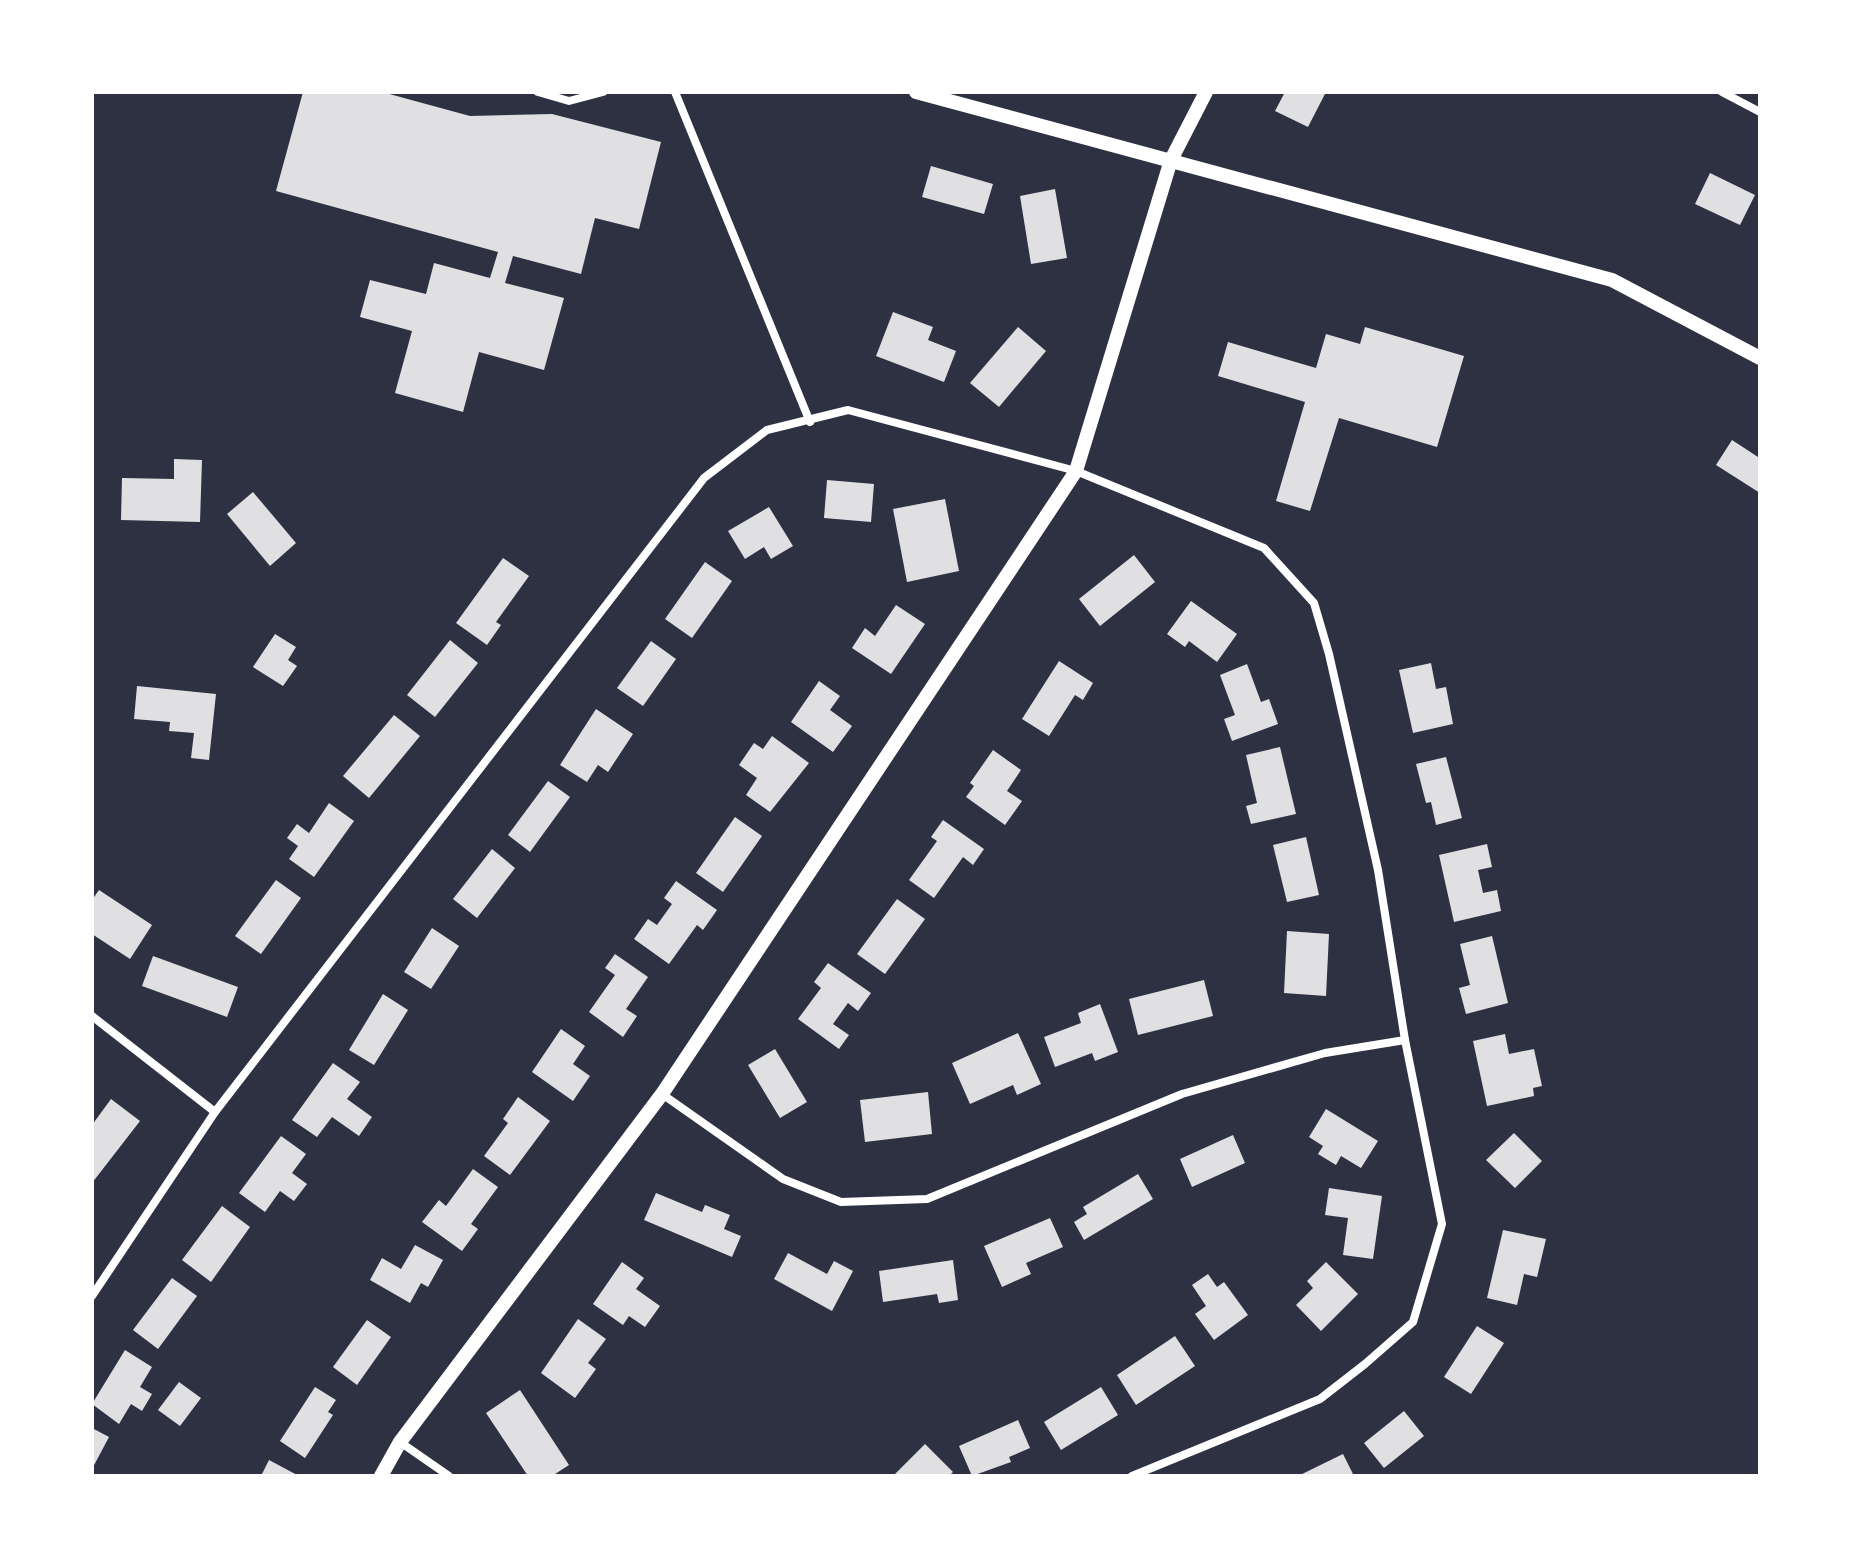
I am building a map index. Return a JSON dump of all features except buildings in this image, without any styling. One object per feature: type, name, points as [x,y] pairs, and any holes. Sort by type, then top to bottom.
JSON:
[{"type":"street","points":[[538,92],[569,101],[603,92]]},
{"type":"street","points":[[675,92],[810,422]]},
{"type":"street","points":[[916,92],[1612,280],[1760,358]]},
{"type":"street","points":[[381,1476],[400,1442],[662,1094],[1076,471],[1171,160],[1206,92]]},
{"type":"street","points":[[1722,92],[1760,112]]},
{"type":"street","points":[[92,1296],[215,1112],[704,478],[767,430],[810,422],[848,410],[1076,471],[1264,548],[1314,603],[1378,870],[1405,1040],[1442,1224],[1413,1322],[1320,1399],[1132,1476]]},
{"type":"street","points":[[92,1016],[215,1112]]},
{"type":"street","points":[[662,1094],[783,1179],[841,1202],[927,1199],[1182,1094],[1325,1053],[1405,1040]]},
{"type":"street","points":[[400,1442],[449,1476]]}]
